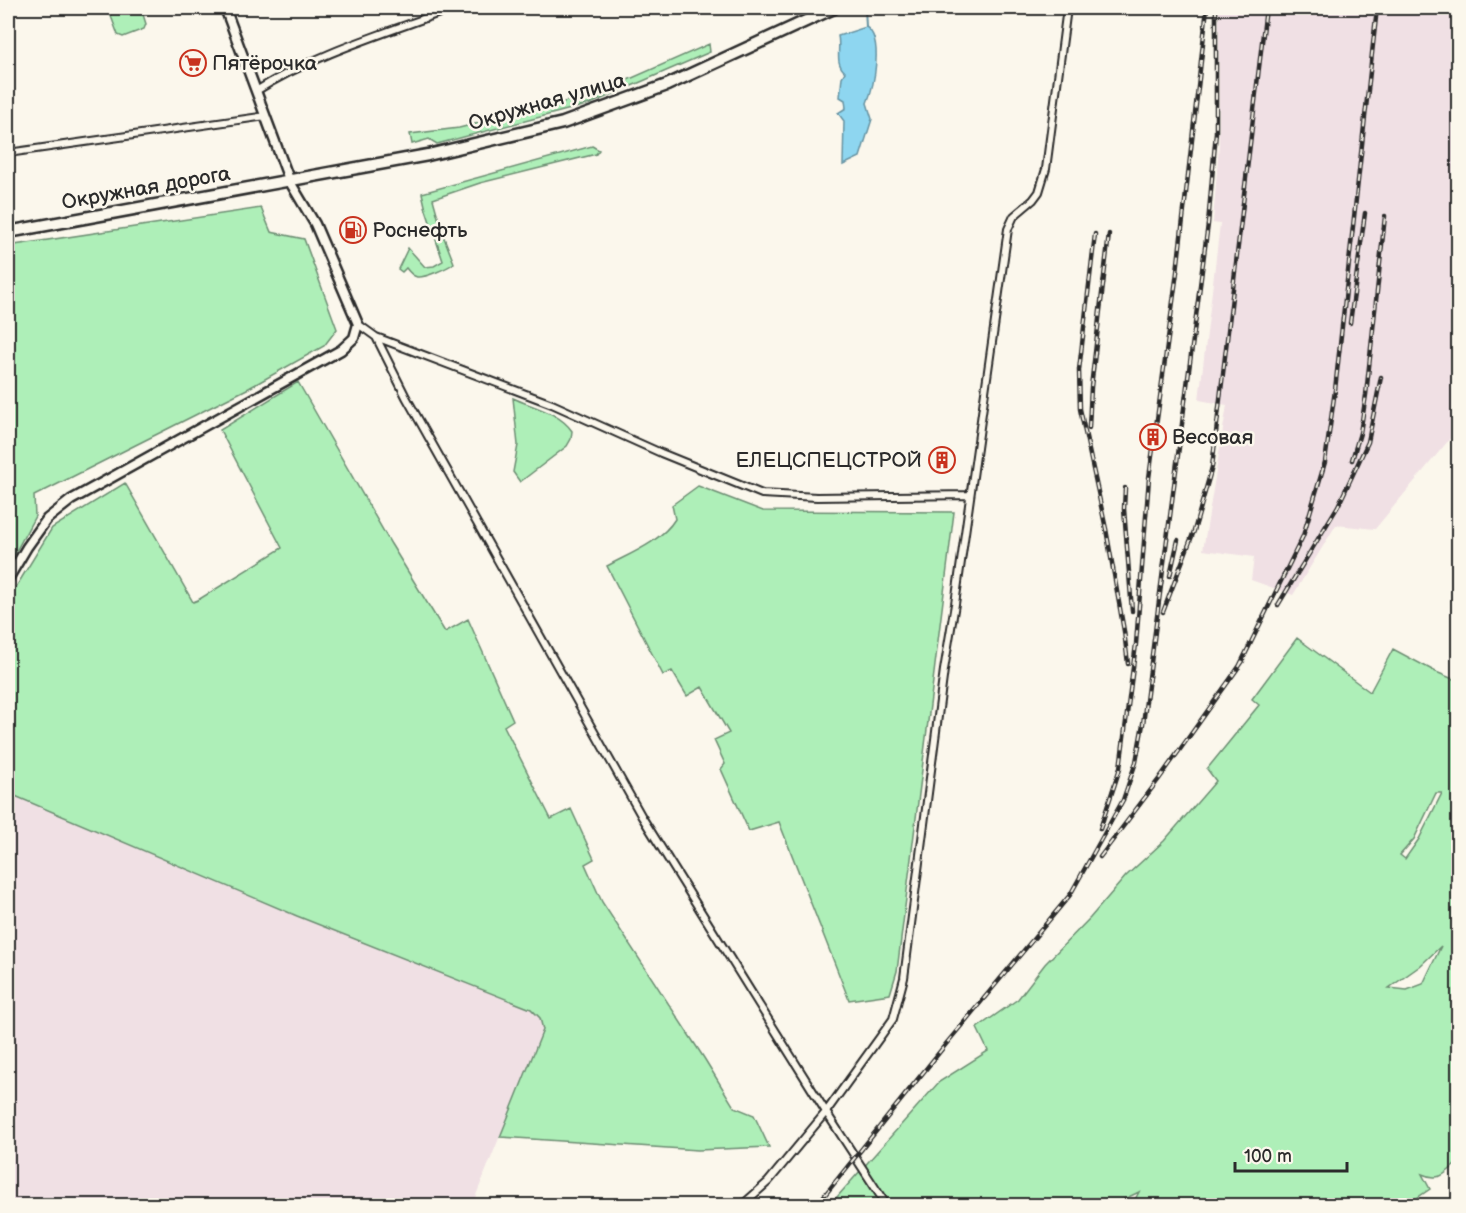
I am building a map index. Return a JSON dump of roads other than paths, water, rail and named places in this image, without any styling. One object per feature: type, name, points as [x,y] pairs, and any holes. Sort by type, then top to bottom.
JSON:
[{"type":"highway","name":"Окружная улица","points":[[290,182],[428,155],[563,123],[667,85],[834,8]]},
{"type":"highway","name":"Окружная дорога","points":[[8,232],[290,182]]},
{"type":"street","points":[[225,8],[290,182],[315,224],[358,324],[376,337],[552,404],[661,453],[762,494],[970,495]]},
{"type":"street","points":[[256,91],[305,64],[453,8]]},
{"type":"street","points":[[741,1206],[768,1182],[826,1112],[893,1019],[904,978],[944,670],[1008,229],[1014,216],[1039,192],[1046,169],[1066,8]]},
{"type":"street","points":[[8,153],[266,116]]},
{"type":"street","points":[[8,579],[47,519],[71,500],[340,350],[354,338],[358,324]]},
{"type":"street","points":[[376,337],[406,397],[642,818],[887,1206]]},
{"type":"water","points":[[866,27],[875,41],[876,51],[875,74],[867,103],[872,119],[860,157],[843,165],[844,121],[838,113],[846,108],[845,100],[840,97],[842,77],[845,72],[839,60],[838,36]]},
{"type":"waterway","points":[[865,8],[866,27]]},
{"type":"railway","points":[[1100,829],[1120,768],[1136,644],[1149,478],[1177,272],[1207,8]]},
{"type":"railway","points":[[816,1206],[1070,895],[1123,800],[1136,762],[1143,724],[1208,224],[1216,132],[1216,8]]},
{"type":"railway","points":[[1163,612],[1194,531],[1212,467],[1266,8]]},
{"type":"railway","points":[[1239,667],[1303,536],[1325,462],[1377,8]]},
{"type":"railway","points":[[1350,323],[1365,213]]},
{"type":"railway","points":[[1352,460],[1360,433],[1366,395],[1385,216]]},
{"type":"railway","points":[[1095,234],[1079,370],[1080,409],[1106,529],[1128,664]]},
{"type":"railway","points":[[1089,428],[1091,387],[1109,234]]},
{"type":"railway","points":[[1278,605],[1338,506],[1368,442],[1381,377]]},
{"type":"railway","points":[[1125,488],[1124,509],[1132,611]]},
{"type":"railway","points":[[1170,576],[1178,540]]},
{"type":"railway","points":[[1100,857],[1243,661]]},
{"type":"place","name":"Пятёрочка","points":[[193,63]]},
{"type":"place","name":"Роснефть","points":[[353,230]]},
{"type":"place","name":"Весовая","points":[[1153,437]]},
{"type":"place","name":"ЕЛЕЦСПЕЦСТРОЙ","points":[[942,460]]}]
